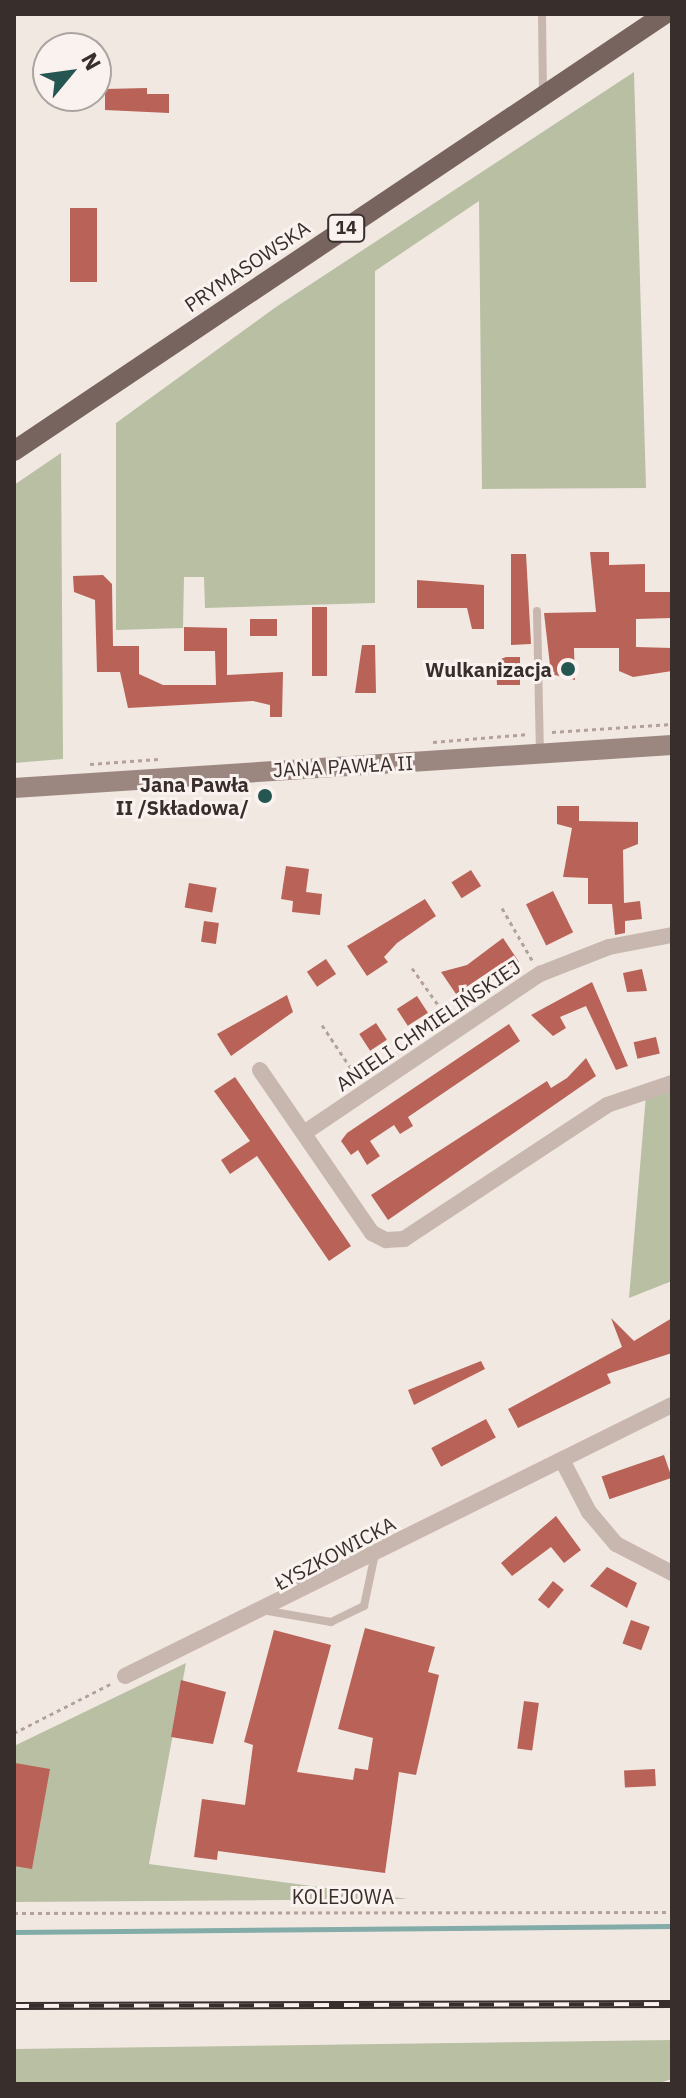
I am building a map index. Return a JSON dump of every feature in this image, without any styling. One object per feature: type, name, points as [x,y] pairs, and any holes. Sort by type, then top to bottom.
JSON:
[{"type":"main road","name":"PRYMASOWSKA","points":[[14,451],[665,14]]},
{"type":"street","name":"JANA PAWŁA II","points":[[14,788],[672,745]]},
{"type":"street","name":"ANIELI CHMIELIŃSKIEJ","points":[[304,1133],[540,974],[609,947],[672,935]]},
{"type":"street","points":[[260,1070],[372,1233],[404,1239],[578,1122],[627,1095],[672,1083]]},
{"type":"street","name":"ŁYSZKOWICKA","points":[[125,1676],[268,1611],[672,1405]]},
{"type":"street","points":[[562,1460],[589,1512],[616,1544],[672,1573]]},
{"type":"lane","points":[[542,14],[542,97]]},
{"type":"lane","points":[[537,611],[540,754]]},
{"type":"lane","points":[[268,1611],[331,1622],[364,1606],[375,1554]]},
{"type":"path","points":[[502,908],[540,974]]},
{"type":"path","points":[[412,968],[455,1029]]},
{"type":"path","points":[[322,1025],[366,1090]]},
{"type":"path","points":[[14,1733],[125,1676]]},
{"type":"path","name":"KOLEJOWA","points":[[14,1913],[672,1912]]},
{"type":"green space","points":[[634,72],[646,488],[482,489],[479,201],[375,271],[375,603],[205,608],[204,577],[184,577],[183,628],[116,630],[116,423],[276,307]]},
{"type":"green space","points":[[61,453],[63,759],[14,763],[14,485]]},
{"type":"green space","points":[[672,1090],[672,1281],[629,1298],[646,1095]]},
{"type":"green space","points":[[186,1663],[149,1864],[408,1899],[14,1902],[14,1746]]},
{"type":"green space","points":[[672,2040],[672,2079],[656,2084],[14,2084],[14,2049]]},
{"type":"building","points":[[147,88],[147,94],[169,94],[169,113],[112,110],[112,89]]},
{"type":"building","points":[[70,208],[97,208],[97,282],[70,282]]},
{"type":"building","points":[[590,552],[609,552],[609,565],[645,564],[645,592],[672,592],[672,618],[636,619],[636,647],[672,648],[672,671],[633,677],[619,671],[619,648],[574,648],[575,680],[551,674],[544,613],[596,612]]},
{"type":"building","points":[[511,554],[526,554],[531,644],[511,645]]},
{"type":"building","points":[[103,575],[112,584],[113,646],[139,646],[139,674],[163,685],[216,685],[215,651],[184,651],[184,627],[227,628],[227,675],[283,672],[282,717],[270,717],[270,705],[253,701],[128,708],[120,672],[97,672],[95,600],[74,592],[73,576]]},
{"type":"building","points":[[417,580],[484,585],[484,629],[472,629],[467,608],[417,608]]},
{"type":"building","points":[[312,607],[327,607],[327,676],[312,676]]},
{"type":"building","points":[[250,619],[277,619],[277,636],[250,636]]},
{"type":"building","points":[[362,645],[375,645],[376,693],[355,693]]},
{"type":"building","points":[[520,657],[520,685],[497,685],[496,661]]},
{"type":"building","points":[[557,806],[579,806],[579,821],[638,822],[638,844],[623,850],[624,903],[640,901],[642,919],[625,921],[625,933],[615,935],[612,904],[588,904],[588,878],[563,877],[572,828],[557,824]]},
{"type":"building","points":[[286,866],[309,869],[306,892],[322,894],[320,915],[292,912],[293,901],[281,899]]},
{"type":"building","points":[[471,870],[481,886],[462,898],[451,882]]},
{"type":"building","points":[[189,883],[217,888],[212,912],[185,908]]},
{"type":"building","points":[[553,891],[573,932],[546,945],[526,904]]},
{"type":"building","points":[[425,899],[436,916],[397,943],[384,957],[388,962],[367,976],[347,946]]},
{"type":"building","points":[[204,921],[219,923],[216,944],[201,942]]},
{"type":"building","points":[[503,938],[519,962],[507,970],[502,963],[456,994],[441,972],[467,965]]},
{"type":"building","points":[[326,959],[336,974],[317,987],[307,972]]},
{"type":"building","points":[[642,969],[647,991],[627,992],[623,973]]},
{"type":"building","points":[[592,982],[628,1066],[616,1070],[586,1006],[560,1017],[566,1028],[553,1036],[531,1015]]},
{"type":"building","points":[[287,995],[293,1012],[231,1056],[217,1034]]},
{"type":"building","points":[[417,996],[428,1013],[408,1026],[397,1009]]},
{"type":"building","points":[[376,1023],[387,1040],[370,1051],[359,1034]]},
{"type":"building","points":[[509,1024],[520,1041],[408,1117],[413,1126],[400,1134],[394,1125],[370,1141],[380,1156],[367,1165],[358,1150],[351,1155],[341,1141],[347,1133]]},
{"type":"building","points":[[656,1037],[660,1054],[637,1059],[634,1042]]},
{"type":"building","points":[[586,1058],[596,1076],[388,1220],[371,1195],[547,1081],[551,1088],[567,1078]]},
{"type":"building","points":[[235,1077],[351,1246],[329,1261],[257,1156],[230,1174],[221,1160],[250,1141],[214,1091]]},
{"type":"building","points":[[611,1318],[634,1341],[672,1318],[672,1353],[607,1374],[611,1383],[518,1428],[508,1409],[622,1347]]},
{"type":"building","points":[[481,1361],[485,1369],[414,1405],[408,1390]]},
{"type":"building","points":[[486,1419],[496,1438],[441,1467],[431,1448]]},
{"type":"building","points":[[664,1455],[672,1478],[609,1499],[602,1476]]},
{"type":"building","points":[[556,1516],[581,1550],[564,1563],[551,1547],[512,1576],[501,1563]]},
{"type":"building","points":[[607,1567],[637,1583],[627,1608],[590,1586]]},
{"type":"building","points":[[553,1581],[564,1590],[549,1608],[538,1600]]},
{"type":"building","points":[[631,1620],[650,1627],[641,1650],[622,1643]]},
{"type":"building","points":[[365,1628],[435,1647],[428,1672],[439,1675],[416,1775],[399,1772],[385,1873],[218,1851],[217,1860],[194,1857],[202,1799],[245,1805],[253,1745],[244,1742],[274,1630],[331,1645],[297,1772],[353,1780],[355,1768],[368,1770],[373,1738],[338,1729]]},
{"type":"building","points":[[181,1680],[226,1692],[213,1744],[171,1737]]},
{"type":"building","points":[[524,1701],[539,1703],[532,1751],[517,1749]]},
{"type":"building","points":[[15,1763],[50,1769],[32,1869],[14,1866]]},
{"type":"building","points":[[655,1769],[656,1786],[625,1788],[624,1771]]},
{"type":"waterway","points":[[14,1932],[672,1926]]},
{"type":"railway","points":[[14,2006],[672,2004]]},
{"type":"place","name":"Wulkanizacja","points":[[568,669]]},
{"type":"place","name":"Jana Pawła II /Składowa/","points":[[265,796]]}]
